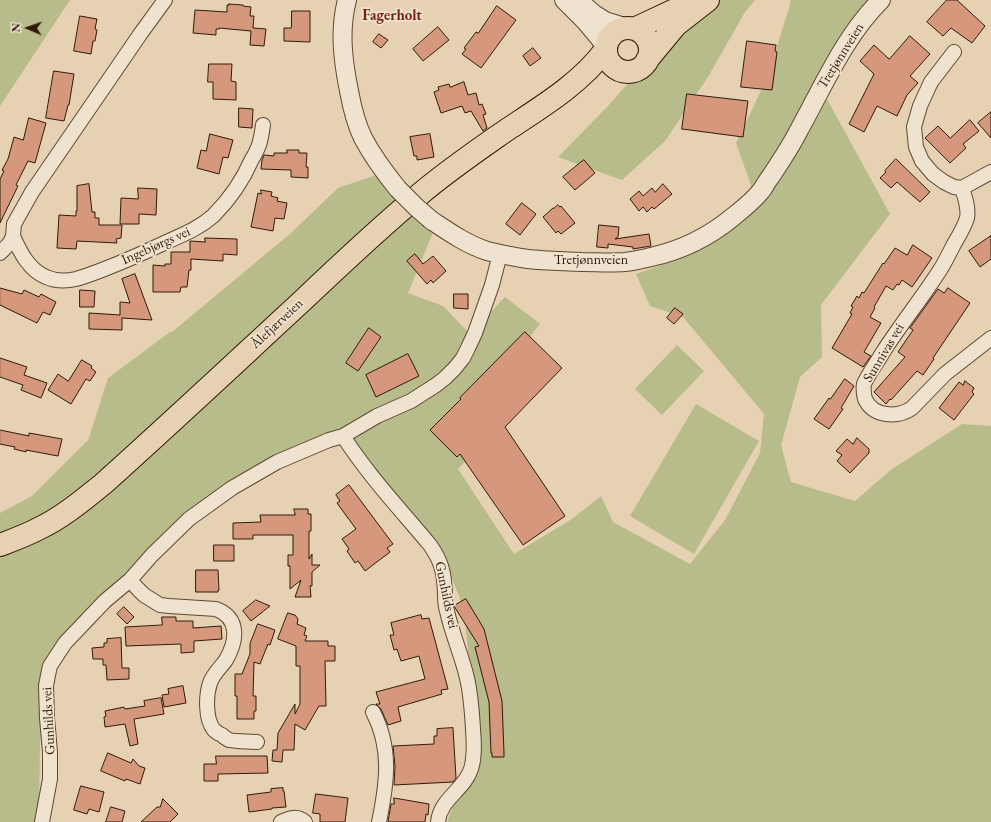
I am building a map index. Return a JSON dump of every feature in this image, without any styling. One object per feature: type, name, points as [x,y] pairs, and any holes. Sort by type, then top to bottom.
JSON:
[{"type":"main road","points":[[691,0],[679,8],[631,28],[622,28],[616,31],[608,40],[606,48],[607,58],[610,64],[620,71],[632,72],[638,70],[643,66],[676,25],[708,0]]},
{"type":"main road","points":[[631,28],[645,36],[650,48],[647,60]]},
{"type":"main road","name":"Ålefjærveien","points":[[0,545],[41,528],[92,493],[152,440],[338,267],[419,195],[441,177],[508,129],[552,100],[599,58],[606,48]]},
{"type":"main road","name":"Ålefjærveien","points":[[552,100],[613,74],[626,72]]},
{"type":"street","points":[[0,253],[10,243],[13,236],[14,224],[32,192],[165,0]]},
{"type":"street","name":"Tretjønnveien","points":[[346,0],[342,50],[344,68],[352,105],[362,137],[383,171],[416,207],[459,238],[480,249],[500,254],[547,261],[626,262],[674,252],[704,238],[723,226],[761,191],[799,131],[829,72],[845,45],[872,8],[881,0]]},
{"type":"street","points":[[564,0],[586,22],[606,48]]},
{"type":"street","points":[[577,0],[594,14],[606,21],[631,28]]},
{"type":"street","points":[[954,52],[931,82],[920,106],[914,127],[916,147],[920,157],[933,174],[954,187],[962,188],[991,172]]},
{"type":"street","name":"Ingebjørgs vei","points":[[13,236],[20,252],[31,267],[46,278],[63,280],[76,278],[133,258],[193,230],[212,216],[237,186],[247,170],[258,146],[263,124]]},
{"type":"street","name":"Sunnivas vei","points":[[962,188],[967,210],[967,218],[941,269],[897,330],[865,383],[864,394],[868,404],[874,411],[883,414],[901,414],[906,412],[912,408],[945,374],[991,338]]},
{"type":"street","name":"Gunhilds vei","points":[[42,822],[50,779],[46,686],[50,666],[65,643],[105,601],[130,580],[152,554],[189,519],[232,488],[277,462],[329,440],[343,436],[378,416],[411,401],[436,385],[455,368],[463,358],[468,348],[475,333],[492,284],[500,254]]},
{"type":"street","name":"Gunhilds vei","points":[[343,436],[356,456],[437,554],[444,576],[446,610],[467,677],[472,706],[474,745],[471,770],[466,779],[442,808],[438,822]]},
{"type":"street","points":[[130,580],[144,595],[160,605],[197,607],[223,611],[235,629],[235,635],[227,659],[211,682],[208,691],[207,702],[210,722],[214,730],[228,740],[257,742]]},
{"type":"street","points":[[373,712],[384,740],[386,751],[385,794],[379,822]]},
{"type":"street","points":[[281,822],[293,818],[302,819],[305,822]]},
{"type":"green space","points":[[0,0],[70,0],[0,106]]},
{"type":"green space","points":[[712,0],[755,0],[745,12],[708,77],[665,141],[622,180],[558,157],[608,106],[659,48]]},
{"type":"green space","points":[[789,0],[887,0],[822,90],[890,214],[821,305],[822,357],[800,377],[781,445],[791,482],[855,501],[892,469],[962,424],[991,426],[991,822],[447,822],[473,751],[472,693],[464,609],[447,566],[341,441],[265,473],[198,515],[51,652],[40,743],[39,822],[0,822],[0,513],[32,496],[88,441],[108,378],[172,332],[291,233],[338,188],[379,174],[434,230],[408,293],[443,306],[470,334],[505,297],[540,324],[509,363],[483,443],[458,469],[514,554],[572,519],[601,496],[613,522],[690,564],[725,520],[760,453],[764,414],[683,317],[650,306],[636,274],[684,257],[747,213],[751,185],[736,143],[768,76],[791,1]]},
{"type":"green space","points":[[677,345],[704,371],[662,415],[635,389]]},
{"type":"green space","points":[[696,404],[759,441],[694,554],[630,516]]},
{"type":"building","points":[[947,0],[957,0],[985,26],[972,43],[951,28],[943,36],[927,22]]},
{"type":"building","points":[[227,5],[251,7],[250,16],[254,16],[253,28],[266,29],[264,46],[250,45],[251,31],[219,28],[216,29],[216,35],[193,33],[195,10],[227,12]]},
{"type":"building","points":[[497,6],[516,20],[481,68],[462,54],[466,49],[464,48],[476,32],[478,33]]},
{"type":"building","points":[[292,11],[310,11],[310,42],[284,41],[284,28],[291,28]]},
{"type":"building","points":[[80,16],[97,19],[95,29],[97,30],[95,41],[93,41],[91,54],[74,51]]},
{"type":"building","points":[[438,27],[449,40],[423,61],[413,49]]},
{"type":"building","points":[[379,34],[388,40],[381,48],[373,42]]},
{"type":"building","points":[[910,36],[930,54],[910,76],[918,83],[907,95],[897,116],[877,106],[864,132],[849,124],[874,74],[860,61],[874,45],[889,59]]},
{"type":"building","points":[[747,41],[776,45],[775,51],[777,52],[772,90],[741,87]]},
{"type":"building","points":[[533,48],[541,58],[530,66],[523,56]]},
{"type":"building","points":[[209,64],[232,64],[231,81],[236,82],[236,100],[213,99],[213,82],[208,82]]},
{"type":"building","points":[[54,71],[74,74],[69,105],[64,121],[46,118]]},
{"type":"building","points":[[464,82],[468,95],[476,93],[479,105],[482,104],[486,114],[483,115],[487,128],[483,131],[471,111],[465,113],[462,106],[441,113],[434,92],[439,90],[438,87],[449,84],[450,87]]},
{"type":"building","points":[[687,94],[748,101],[743,137],[682,129]]},
{"type":"building","points":[[239,108],[253,109],[252,128],[239,127]]},
{"type":"building","points":[[991,112],[991,138],[978,123]]},
{"type":"building","points":[[29,118],[46,123],[35,163],[28,161],[0,223],[0,179],[4,171],[2,170],[8,159],[14,137],[23,140]]},
{"type":"building","points":[[970,120],[979,131],[963,144],[966,148],[950,163],[925,138],[938,126],[950,138]]},
{"type":"building","points":[[210,134],[233,140],[228,158],[223,157],[219,174],[197,168],[201,150],[206,151]]},
{"type":"building","points":[[430,134],[434,157],[417,160],[417,156],[414,156],[410,137]]},
{"type":"building","points":[[287,150],[299,150],[299,153],[307,153],[306,167],[308,167],[308,178],[291,177],[291,170],[261,169],[264,155],[274,156],[274,153],[287,153]]},
{"type":"building","points":[[896,159],[930,192],[920,202],[897,182],[891,188],[880,178]]},
{"type":"building","points":[[584,160],[595,173],[575,190],[563,177]]},
{"type":"building","points":[[89,184],[92,212],[95,212],[95,218],[99,218],[99,225],[122,225],[121,238],[116,239],[117,243],[77,241],[76,249],[57,248],[59,215],[76,216],[77,186]]},
{"type":"building","points":[[663,184],[672,194],[654,209],[652,207],[647,212],[643,207],[639,211],[630,199],[639,191],[643,196],[652,188],[655,192]]},
{"type":"building","points":[[138,188],[157,189],[156,215],[139,214],[139,224],[120,224],[121,198],[138,199]]},
{"type":"building","points":[[261,190],[272,192],[271,196],[278,198],[277,201],[287,203],[284,219],[275,218],[273,231],[251,227],[258,193],[261,194]]},
{"type":"building","points":[[522,203],[536,214],[520,235],[506,224]]},
{"type":"building","points":[[558,205],[560,207],[561,206],[575,223],[561,234],[558,231],[556,233],[543,217]]},
{"type":"building","points":[[599,225],[619,227],[618,237],[615,239],[649,234],[651,246],[633,249],[633,247],[608,244],[608,248],[597,247]]},
{"type":"building","points":[[991,236],[991,259],[980,267],[969,251]]},
{"type":"building","points":[[205,238],[237,239],[237,255],[223,254],[223,261],[191,259],[191,270],[189,270],[187,287],[181,287],[180,292],[153,292],[153,265],[165,266],[165,264],[171,264],[171,252],[190,252],[190,241],[205,242]]},
{"type":"building","points":[[913,245],[932,258],[912,287],[902,280],[893,290],[886,286],[870,317],[881,323],[864,352],[871,356],[863,367],[832,348],[852,314],[850,313],[853,307],[851,306],[857,296],[859,298],[862,292],[864,293],[883,263],[884,264],[895,248],[907,255]]},
{"type":"building","points":[[415,254],[423,264],[433,256],[446,271],[433,283],[431,280],[427,284],[407,261]]},
{"type":"building","points":[[135,274],[152,320],[122,318],[122,330],[89,329],[89,313],[120,315],[120,302],[130,303],[122,279]]},
{"type":"building","points":[[0,288],[22,294],[24,290],[39,297],[41,294],[56,302],[50,315],[43,312],[37,323],[0,305]]},
{"type":"building","points":[[948,288],[970,303],[923,375],[917,371],[886,404],[874,392],[905,357],[898,352],[913,330],[910,328],[938,289],[944,293]]},
{"type":"building","points":[[80,290],[95,291],[94,307],[80,307]]},
{"type":"building","points":[[454,294],[468,294],[468,309],[454,308]]},
{"type":"building","points":[[675,308],[683,314],[674,324],[667,318]]},
{"type":"building","points":[[369,328],[381,337],[358,371],[346,363]]},
{"type":"building","points":[[525,332],[562,368],[505,427],[565,516],[523,545],[460,454],[457,457],[430,430]]},
{"type":"building","points":[[408,354],[419,376],[376,397],[366,375]]},
{"type":"building","points":[[0,358],[27,367],[24,375],[47,383],[41,398],[21,390],[23,385],[0,377]]},
{"type":"building","points":[[82,360],[92,366],[91,368],[96,372],[90,381],[86,379],[71,404],[48,390],[58,374],[68,381]]},
{"type":"building","points":[[845,379],[854,386],[841,408],[843,409],[829,429],[814,419]]},
{"type":"building","points":[[965,381],[974,388],[972,392],[974,394],[954,420],[939,408],[959,382],[963,385]]},
{"type":"building","points":[[0,430],[29,436],[29,433],[62,439],[58,456],[26,450],[26,452],[14,449],[15,447],[0,444]]},
{"type":"building","points":[[857,438],[869,449],[869,453],[850,473],[837,461],[842,455],[836,451],[847,439],[853,444]]},
{"type":"building","points":[[349,485],[393,544],[387,548],[390,552],[365,571],[358,561],[355,563],[347,551],[349,549],[342,539],[356,529],[337,503],[340,501],[336,495]]},
{"type":"building","points":[[294,509],[308,509],[308,514],[311,514],[311,531],[309,531],[309,559],[312,554],[312,565],[320,565],[312,572],[312,586],[310,586],[311,597],[295,597],[301,580],[290,589],[290,566],[288,566],[288,555],[293,555],[293,535],[253,535],[253,539],[233,539],[233,523],[261,522],[260,515],[295,515]]},
{"type":"building","points":[[214,545],[234,545],[234,561],[214,561]]},
{"type":"building","points":[[196,570],[218,570],[218,592],[196,592]]},
{"type":"building","points":[[466,599],[484,629],[502,701],[504,757],[492,757],[489,702],[475,647],[479,646],[454,606]]},
{"type":"building","points":[[256,600],[270,606],[251,621],[243,611]]},
{"type":"building","points":[[124,607],[134,617],[127,624],[117,614]]},
{"type":"building","points":[[288,613],[295,615],[298,619],[297,624],[306,628],[304,635],[307,636],[305,641],[328,641],[328,646],[335,646],[335,661],[325,661],[326,706],[319,706],[305,730],[295,724],[294,750],[283,750],[282,762],[272,761],[273,750],[277,750],[278,733],[295,704],[295,714],[300,704],[300,666],[296,666],[296,646],[278,639]]},
{"type":"building","points":[[421,615],[422,619],[429,618],[448,689],[441,690],[442,694],[398,707],[401,721],[388,725],[381,709],[376,704],[380,704],[376,692],[425,679],[419,656],[401,661],[397,649],[394,650],[390,635],[394,635],[391,623]]},
{"type":"building","points":[[162,617],[176,617],[176,621],[193,621],[193,628],[221,626],[222,639],[194,641],[194,652],[181,653],[181,644],[126,646],[125,627],[162,625]]},
{"type":"building","points":[[258,624],[275,630],[270,645],[268,644],[260,664],[254,662],[253,696],[256,696],[256,711],[254,711],[254,719],[237,719],[235,674],[242,674],[250,654],[250,644]]},
{"type":"building","points":[[121,638],[122,668],[129,668],[129,679],[107,680],[106,665],[103,665],[103,659],[93,659],[92,648],[104,647],[104,643],[107,643],[107,639]]},
{"type":"building","points":[[183,686],[186,703],[164,707],[162,695],[169,694],[168,689]]},
{"type":"building","points":[[161,698],[164,714],[134,719],[138,744],[130,746],[125,724],[105,727],[105,711],[124,707],[125,709],[145,706],[144,701]]},
{"type":"building","points":[[453,728],[456,778],[453,782],[394,785],[395,766],[393,746],[434,744],[434,736],[437,736],[437,729]]},
{"type":"building","points":[[108,753],[131,763],[133,759],[139,766],[145,768],[140,784],[126,779],[125,781],[101,771]]},
{"type":"building","points":[[216,756],[267,756],[268,773],[218,774],[218,781],[204,781],[204,764],[216,764]]},
{"type":"building","points":[[81,786],[104,792],[99,812],[89,809],[87,814],[74,810]]},
{"type":"building","points":[[283,788],[286,807],[249,812],[247,795],[271,792],[271,789]]},
{"type":"building","points":[[316,794],[348,798],[345,822],[320,822],[320,814],[313,813]]},
{"type":"building","points":[[394,798],[429,804],[428,815],[426,814],[425,822],[388,822],[391,804],[394,804]]},
{"type":"building","points":[[163,799],[178,814],[170,822],[141,822],[157,807],[160,807]]},
{"type":"building","points":[[111,807],[125,811],[122,822],[106,822]]},
{"type":"district","name":"Fagerholt","points":[[392,16]]}]
